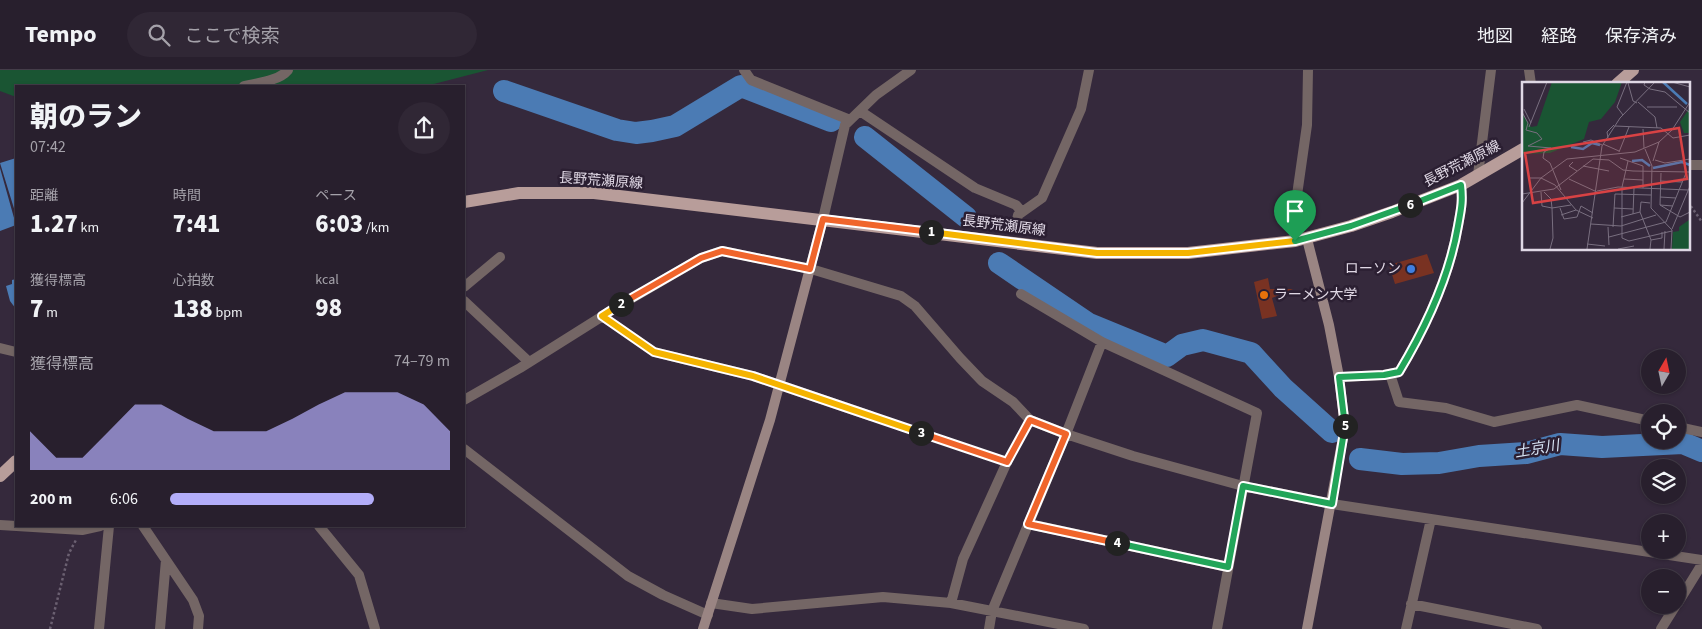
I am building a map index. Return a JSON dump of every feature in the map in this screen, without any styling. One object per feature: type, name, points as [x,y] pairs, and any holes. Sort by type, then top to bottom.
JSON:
[{"type":"main road","points":[[1619,82],[1633,70]]},
{"type":"main road","name":"長野荒瀬原線","points":[[465,202],[519,193],[594,193],[1097,253],[1188,253],[1301,240],[1392,212],[1461,185],[1522,150]]},
{"type":"main road","points":[[0,476],[15,462]]},
{"type":"street","points":[[248,85],[276,78],[285,74],[288,70]]},
{"type":"street","points":[[744,70],[751,80],[850,120]]},
{"type":"street","points":[[704,629],[770,420],[823,219],[845,126],[876,95],[911,70]]},
{"type":"street","points":[[1015,229],[1018,215],[1042,198],[1081,110],[1089,70]]},
{"type":"street","points":[[1307,629],[1345,427],[1339,377],[1328,325],[1294,216],[1307,125],[1308,70]]},
{"type":"street","points":[[1478,175],[1491,70]]},
{"type":"street","points":[[860,111],[975,188],[1016,205],[1022,212]]},
{"type":"street","points":[[1339,377],[1399,372],[1420,337],[1443,282],[1456,240],[1463,202],[1461,185]]},
{"type":"street","points":[[465,399],[701,258],[722,251],[810,269],[901,296],[915,306],[982,381],[1013,402],[1030,420],[1134,456],[1243,486],[1332,504],[1702,560]]},
{"type":"street","points":[[465,285],[500,257]]},
{"type":"street","points":[[1021,294],[1102,342],[1257,413],[1217,629]]},
{"type":"street","points":[[465,302],[529,362]]},
{"type":"street","points":[[602,316],[654,352],[753,376],[871,416]]},
{"type":"street","points":[[989,629],[992,611],[1066,434],[1102,342]]},
{"type":"street","points":[[0,348],[15,352]]},
{"type":"street","points":[[1390,374],[1400,402],[1446,408],[1494,422],[1577,405],[1641,419]]},
{"type":"street","points":[[1686,429],[1702,432]]},
{"type":"street","points":[[465,450],[628,576],[663,595],[708,615]]},
{"type":"street","points":[[951,603],[963,559],[1007,462]]},
{"type":"street","points":[[1406,629],[1430,519]]},
{"type":"street","points":[[1028,524],[1228,567]]},
{"type":"street","points":[[0,525],[15,526]]},
{"type":"street","points":[[33,527],[82,530],[96,527]]},
{"type":"street","points":[[99,629],[109,527]]},
{"type":"street","points":[[144,527],[193,600],[199,616],[198,629]]},
{"type":"street","points":[[329,532],[359,575],[374,629]]},
{"type":"street","points":[[160,629],[166,560]]},
{"type":"street","points":[[1686,590],[1702,564]]},
{"type":"street","points":[[711,603],[752,609],[883,598],[951,603],[1084,629]]},
{"type":"street","points":[[1412,604],[1537,629]]},
{"type":"street","points":[[1662,629],[1671,614]]},
{"type":"lane","points":[[871,416],[1007,462],[1030,420]]},
{"type":"path","points":[[1690,205],[1702,222]]},
{"type":"path","points":[[50,629],[69,553],[82,530]]},
{"type":"green space","points":[[0,70],[488,70],[430,85],[15,85],[15,97],[0,91]]},
{"type":"water","points":[[15,158],[15,212],[0,163]]},
{"type":"water","points":[[0,168],[15,225],[0,231]]},
{"type":"water","points":[[15,279],[15,308],[10,301],[6,286],[12,284],[12,280]]},
{"type":"building","points":[[1427,254],[1434,273],[1395,284],[1389,265]]},
{"type":"building","points":[[1268,278],[1270,289],[1293,289],[1272,298],[1277,316],[1262,319],[1254,282]]},
{"type":"waterway","points":[[504,91],[617,130],[636,133],[675,126],[741,86],[831,121]]},
{"type":"waterway","points":[[865,137],[966,217]]},
{"type":"waterway","points":[[999,263],[1089,324],[1167,356],[1182,345],[1203,340],[1251,353],[1283,388],[1332,432]]},
{"type":"waterway","name":"土京川","points":[[1360,459],[1402,464],[1439,463],[1479,456],[1526,453],[1560,444],[1602,447],[1683,443],[1702,451]]},
{"type":"place","name":"ローソン","points":[[1411,269]]},
{"type":"place","name":"ラーメン大学","points":[[1264,295]]},
{"type":"route","points":[[1461,185],[1463,202],[1451,259],[1420,337],[1399,372],[1384,375],[1339,377],[1345,427],[1332,504],[1243,486],[1228,567],[1028,524],[1066,434],[1030,420],[1007,462],[753,376],[654,352],[602,316],[701,258],[722,251],[810,269],[823,219],[1097,253],[1188,253],[1295,241],[1351,226],[1461,185]]}]
